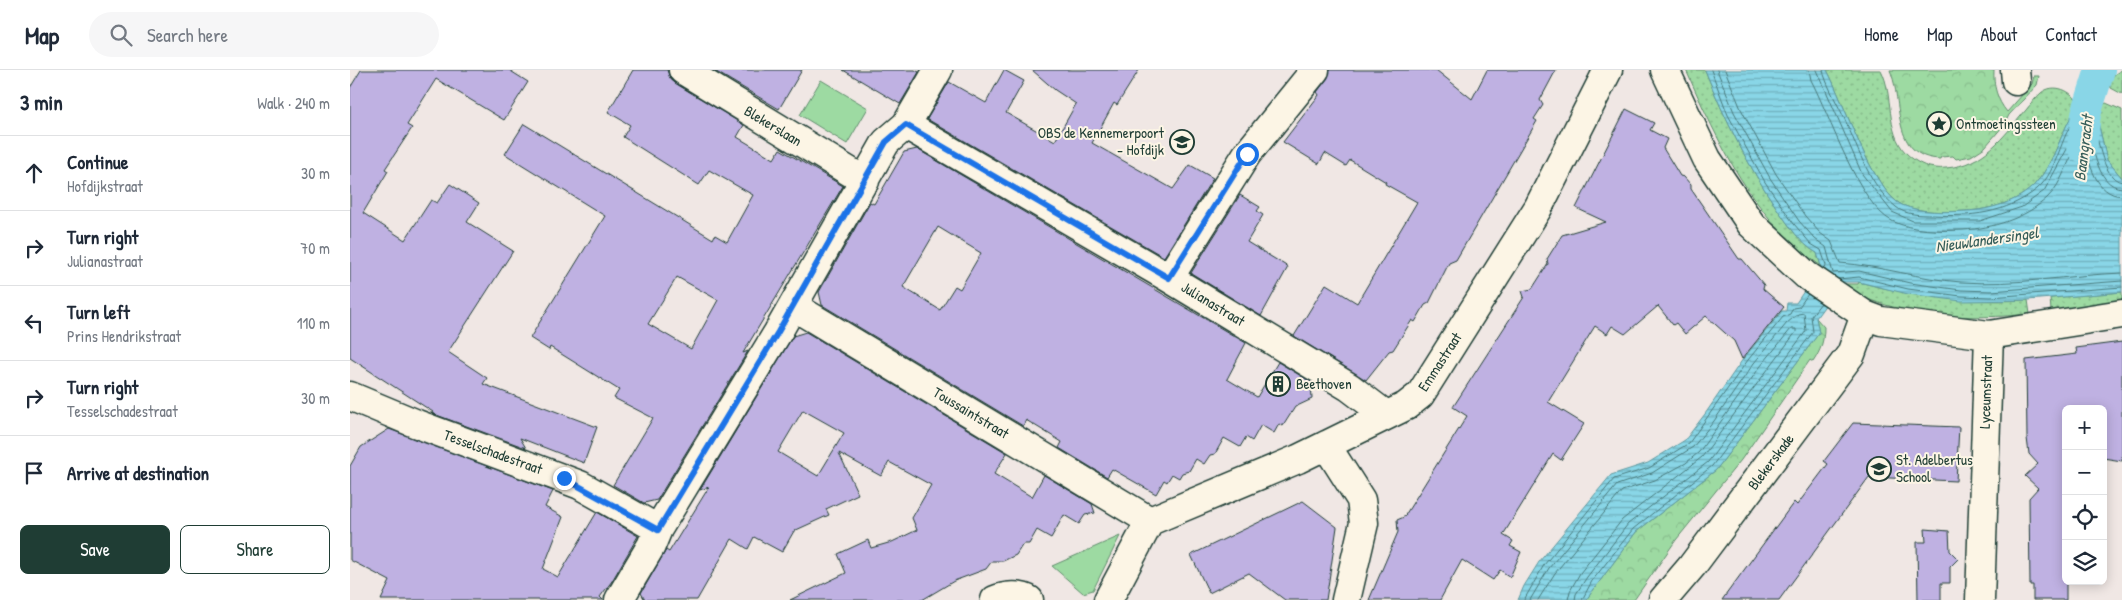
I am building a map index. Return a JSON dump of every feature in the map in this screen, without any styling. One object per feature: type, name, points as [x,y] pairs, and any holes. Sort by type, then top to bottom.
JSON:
[{"type":"street","name":"Blekerslaan","points":[[683,70],[864,181]]},
{"type":"street","points":[[619,600],[651,546],[658,530],[793,306],[886,142],[906,125],[938,70]]},
{"type":"street","points":[[1169,278],[1247,154],[1315,70]]},
{"type":"street","name":"Emmastraat","points":[[1150,521],[1298,459],[1406,406],[1420,395],[1538,208],[1608,70]]},
{"type":"street","points":[[1665,70],[1707,160],[1751,224],[1806,275],[1856,310],[1881,321],[1989,335],[2122,314]]},
{"type":"street","name":"Julianastraat","points":[[906,125],[1169,278],[1349,387],[1386,415]]},
{"type":"street","name":"Toussaintstraat","points":[[793,306],[1150,521]]},
{"type":"street","name":"Blekerskade","points":[[1663,600],[1698,558],[1852,354],[1856,310]]},
{"type":"street","name":"Lyceumstraat","points":[[1980,600],[1989,335]]},
{"type":"street","name":"Tesselschadestraat","points":[[353,405],[564,478],[658,530]]},
{"type":"street","points":[[1326,445],[1361,500],[1364,523],[1346,600]]},
{"type":"street","points":[[1108,600],[1150,521]]},
{"type":"street","points":[[995,600],[1000,597],[1024,596],[1029,600]]},
{"type":"green space","points":[[1686,70],[1705,70],[1729,125],[1757,177],[1795,234],[1805,245],[1817,253],[1821,266],[1797,247],[1757,203],[1725,152]]},
{"type":"green space","points":[[1827,70],[1881,70],[1885,80],[1892,124],[1899,144],[1915,160],[1935,168],[1959,166],[1992,148],[2037,96],[2046,90],[2057,88],[2068,92],[2079,104],[2067,124],[2048,166],[2035,184],[2021,196],[2003,204],[1984,209],[1950,212],[1925,211],[1902,205],[1891,197],[1880,183],[1860,144]]},
{"type":"green space","points":[[1890,70],[1994,70],[1996,92],[2007,112],[2032,84],[2034,76],[2039,76],[2037,85],[2009,115],[2004,125],[1985,147],[1971,156],[1956,159],[1953,156],[1941,157],[1940,159],[1924,156],[1913,149],[1906,139]]},
{"type":"green space","points":[[2122,70],[2122,94],[2111,88],[2111,82],[2112,77]]},
{"type":"green space","points":[[821,80],[868,108],[847,144],[800,115]]},
{"type":"green space","points":[[2106,103],[2122,110],[2122,178],[2107,160],[2095,109]]},
{"type":"green space","points":[[1859,282],[1901,292],[1943,298],[1985,301],[2028,300],[2030,314],[1962,317],[1916,312],[1872,301],[1851,292],[1852,290],[1845,284],[1858,284]]},
{"type":"green space","points":[[2122,292],[2122,302],[2051,311],[2050,298]]},
{"type":"green space","points":[[1816,318],[1824,327],[1824,332],[1822,345],[1813,362],[1810,360],[1741,460],[1676,540],[1634,600],[1586,600],[1636,532],[1716,470],[1819,333]]},
{"type":"green space","points":[[1120,536],[1093,590],[1083,593],[1052,566]]},
{"type":"water","name":"Nieuwlandersingel","points":[[1705,70],[1827,70],[1860,144],[1880,183],[1891,197],[1902,205],[1925,211],[1950,212],[1984,209],[2003,204],[2021,196],[2035,184],[2048,166],[2067,124],[2079,104],[2095,109],[2107,160],[2122,178],[2122,292],[2028,300],[1961,301],[1908,294],[1859,282],[1842,282],[1816,318],[1819,333],[1716,470],[1636,532],[1586,600],[1518,600],[1524,586],[1539,562],[1611,475],[1648,463],[1685,440],[1743,359],[1782,311],[1786,311],[1787,303],[1796,303],[1821,266],[1817,253],[1805,245],[1795,234],[1757,177],[1729,125]]},
{"type":"building","points":[[361,70],[509,70],[528,82],[504,120],[436,79],[407,125],[412,128],[385,169],[388,171],[363,213],[405,240],[431,200],[437,203],[450,184],[479,203],[467,222],[513,251],[448,352],[487,378],[483,384],[597,427],[584,463],[520,438],[526,448],[431,413],[433,412],[350,358],[350,88]]},
{"type":"building","points":[[633,70],[667,70],[670,78],[675,83],[744,125],[737,137],[774,159],[780,149],[843,186],[743,353],[748,351],[657,500],[644,503],[613,485],[653,418],[614,398],[619,390],[550,347],[549,350],[530,338],[605,216],[505,154],[524,124],[713,239],[715,235],[727,242],[753,195],[709,170],[699,185],[623,137],[630,125],[608,112]],"holes":[[[677,277],[718,300],[691,349],[648,324]]]},
{"type":"building","points":[[713,70],[802,70],[779,109]]},
{"type":"building","points":[[843,70],[915,70],[919,72],[900,104]]},
{"type":"building","points":[[1004,70],[1024,81],[1006,113],[1055,141],[1076,104],[1055,90],[1032,70],[1139,70],[1117,105],[1114,103],[1092,143],[1173,189],[1190,165],[1213,178],[1164,257],[927,119],[949,82],[986,103]]},
{"type":"building","points":[[1330,70],[1436,70],[1472,99],[1487,70],[1556,70],[1540,100],[1543,105],[1534,119],[1537,121],[1456,260],[1449,263],[1429,303],[1425,305],[1415,322],[1412,320],[1393,350],[1389,351],[1366,380],[1294,336],[1326,284],[1357,303],[1417,202],[1385,184],[1386,182],[1350,160],[1346,166],[1325,153],[1319,164],[1283,142],[1319,95],[1317,92],[1327,79]]},
{"type":"building","points":[[1626,109],[1654,123],[1650,130],[1667,139],[1663,148],[1680,176],[1684,177],[1691,185],[1691,189],[1739,259],[1742,259],[1764,285],[1763,289],[1784,307],[1742,359],[1734,341],[1706,316],[1685,334],[1676,323],[1673,325],[1658,306],[1625,334],[1612,326],[1607,334],[1595,326],[1548,402],[1584,424],[1561,460],[1553,454],[1503,535],[1513,541],[1510,546],[1521,552],[1510,577],[1500,570],[1493,580],[1462,560],[1440,600],[1369,600],[1398,532],[1397,520],[1404,517],[1467,416],[1453,407],[1524,297],[1522,291],[1532,289],[1548,264],[1547,259],[1562,235],[1606,222],[1576,208]]},
{"type":"building","points":[[917,149],[1246,343],[1227,379],[1257,397],[1278,362],[1311,382],[1312,399],[1295,407],[1283,426],[1279,424],[1274,433],[1261,425],[1252,441],[1246,437],[1240,447],[1224,438],[1215,454],[1210,455],[1204,464],[1196,459],[1189,471],[1182,473],[1179,478],[1172,474],[1167,482],[1164,480],[1156,494],[1112,469],[1107,477],[1059,448],[1062,442],[1026,420],[1023,426],[822,305],[819,292],[870,202],[874,204],[904,152]],"holes":[[[938,227],[981,253],[960,289],[955,286],[940,310],[903,287]]]},
{"type":"building","points":[[1240,195],[1260,207],[1257,211],[1263,215],[1247,242],[1288,267],[1261,316],[1191,273]]},
{"type":"building","points":[[806,332],[1007,453],[994,474],[1032,497],[1044,475],[1092,504],[1095,513],[1085,515],[1079,524],[1064,515],[1051,538],[1037,530],[1029,544],[1023,544],[1016,555],[1003,561],[992,561],[986,569],[954,581],[922,600],[790,600],[846,573],[838,554],[868,540],[871,548],[892,542],[917,530],[912,518],[931,485],[889,462],[881,476],[839,453],[858,494],[826,509],[829,515],[794,531],[782,552],[754,537],[748,549],[732,539],[697,600],[645,600],[641,593],[666,550],[669,552],[709,487],[700,490],[793,336]],"holes":[[[803,410],[844,433],[818,476],[778,452]]]},
{"type":"building","points":[[2122,342],[2122,461],[2107,459],[2107,405],[2062,405],[2062,585],[2066,585],[2066,600],[2033,600],[2033,585],[2030,585],[2029,498],[2038,488],[2025,476],[2038,464],[2029,454],[2027,438],[2026,360],[2077,354],[2076,348]]},
{"type":"building","points":[[1853,423],[1959,427],[1956,481],[1869,477],[1779,600],[1722,600],[1794,502],[1797,505],[1828,464],[1824,461]]},
{"type":"building","points":[[389,429],[553,491],[545,507],[563,517],[543,569],[558,577],[597,512],[638,536],[612,581],[600,597],[603,600],[381,600],[390,581],[350,560],[350,466],[361,447]]},
{"type":"building","points":[[1303,501],[1337,527],[1326,600],[1285,600],[1249,573],[1209,593],[1191,555]]},
{"type":"building","points":[[1925,529],[1949,531],[1950,551],[1958,559],[1950,567],[1950,583],[1941,583],[1941,600],[1918,600],[1917,542],[1926,542]]},
{"type":"waterway","name":"Baangracht","points":[[2082,147],[2086,114],[2100,70]]},
{"type":"place","name":"Ontmoetingssteen","points":[[1939,124]]},
{"type":"place","name":"OBS de Kennemerpoort - Hofdijk","points":[[1182,142]]},
{"type":"place","name":"Beethoven","points":[[1278,384]]},
{"type":"place","name":"St. Adelbertus School","points":[[1879,469]]},
{"type":"route","points":[[564,478],[580,485],[658,530],[778,332],[844,219],[886,142],[906,125],[1169,278],[1247,154]]}]
